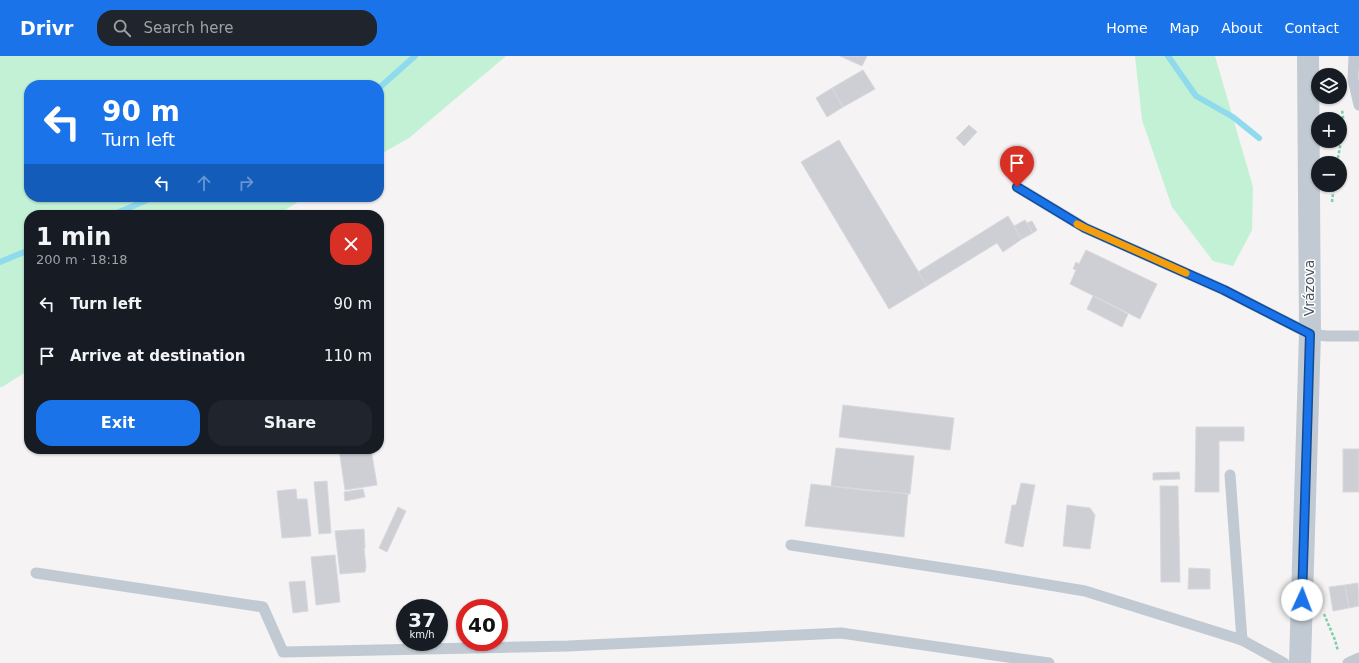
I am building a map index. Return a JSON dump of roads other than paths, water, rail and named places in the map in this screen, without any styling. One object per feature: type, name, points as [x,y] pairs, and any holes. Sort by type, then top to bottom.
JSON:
[{"type":"street","name":"Vrázova","points":[[1300,663],[1310,334],[1308,56]]},
{"type":"lane","points":[[1354,56],[1353,79],[1359,105]]},
{"type":"lane","points":[[1017,187],[1085,228],[1224,290],[1310,334],[1327,336],[1359,336]]},
{"type":"lane","points":[[1230,475],[1242,640]]},
{"type":"lane","points":[[791,545],[1085,591],[1242,640],[1284,663]]},
{"type":"lane","points":[[36,573],[263,607],[283,652],[568,646],[841,633],[1049,663]]},
{"type":"lane","points":[[1348,663],[1359,658]]},
{"type":"waterway","points":[[384,84],[415,56]]},
{"type":"waterway","points":[[1168,56],[1196,96],[1233,117],[1259,138]]},
{"type":"waterway","points":[[124,210],[142,202]]},
{"type":"waterway","points":[[0,262],[24,252]]}]
